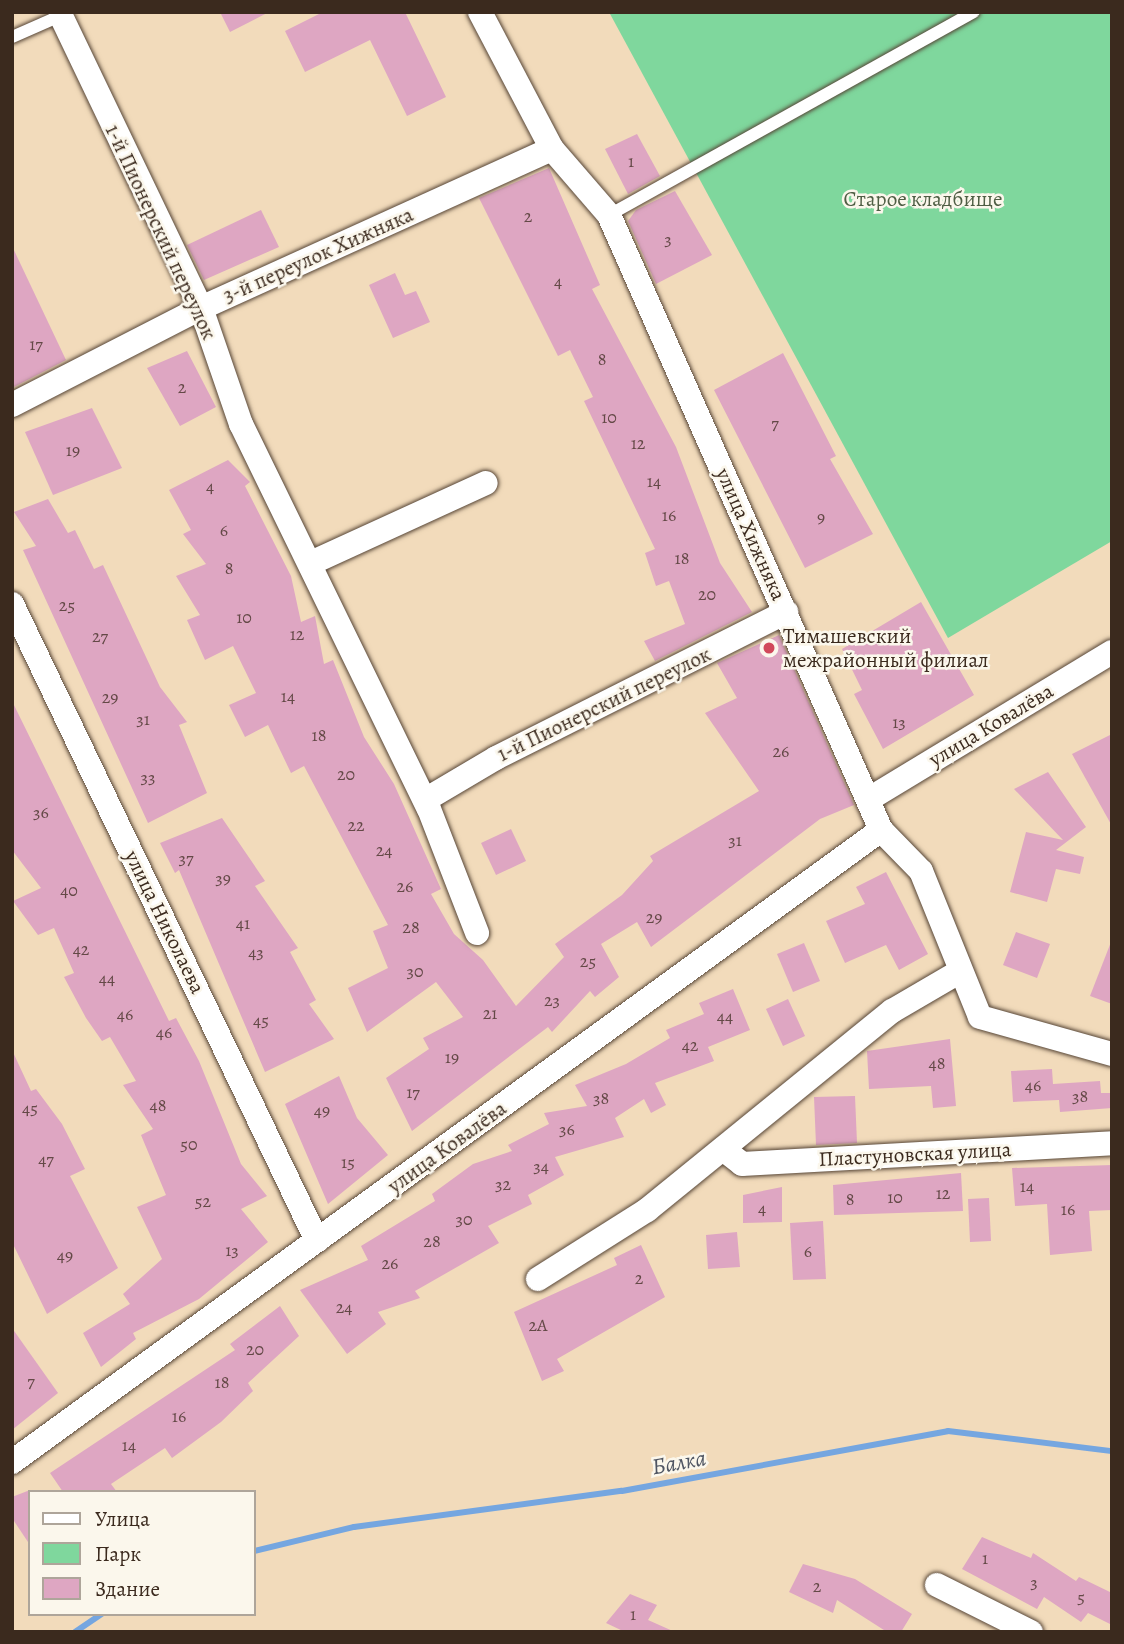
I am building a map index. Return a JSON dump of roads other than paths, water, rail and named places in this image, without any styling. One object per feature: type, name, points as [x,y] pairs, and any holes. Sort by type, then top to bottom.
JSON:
[{"type":"street","name":"улица Хижняка","points":[[480,12],[552,149],[609,215],[881,830],[921,871],[959,972],[980,1017],[1112,1054]]},
{"type":"street","name":"1-й Пионерский переулок","points":[[65,14],[201,308],[241,424],[425,800],[477,933]]},
{"type":"street","name":"3-й переулок Хижняка","points":[[12,405],[201,308],[552,149]]},
{"type":"street","points":[[311,563],[485,483]]},
{"type":"street","name":"улица Николаева","points":[[12,604],[317,1241]]},
{"type":"street","name":"1-й Пионерский переулок","points":[[425,800],[496,758],[786,612]]},
{"type":"street","name":"улица Ковалёва","points":[[869,799],[1112,652]]},
{"type":"street","name":"улица Ковалёва","points":[[12,1462],[881,830]]},
{"type":"street","points":[[538,1279],[647,1210],[892,1011],[959,972]]},
{"type":"street","name":"Пластуновская улица","points":[[723,1149],[742,1164],[1112,1143]]},
{"type":"street","points":[[937,1585],[1031,1632]]},
{"type":"lane","points":[[609,215],[973,12]]},
{"type":"lane","points":[[12,37],[65,14]]},
{"type":"waterway","name":"Балка","points":[[256,1551],[354,1527],[622,1491],[948,1431],[1112,1451]]},
{"type":"waterway","name":"Балка","points":[[75,1632],[99,1616]]},
{"type":"place","name":"Тимашевский межрайонный филиал","points":[[769,648]]},
{"type":"park label","name":"Старое кладбище","points":[[923,199]]}]
